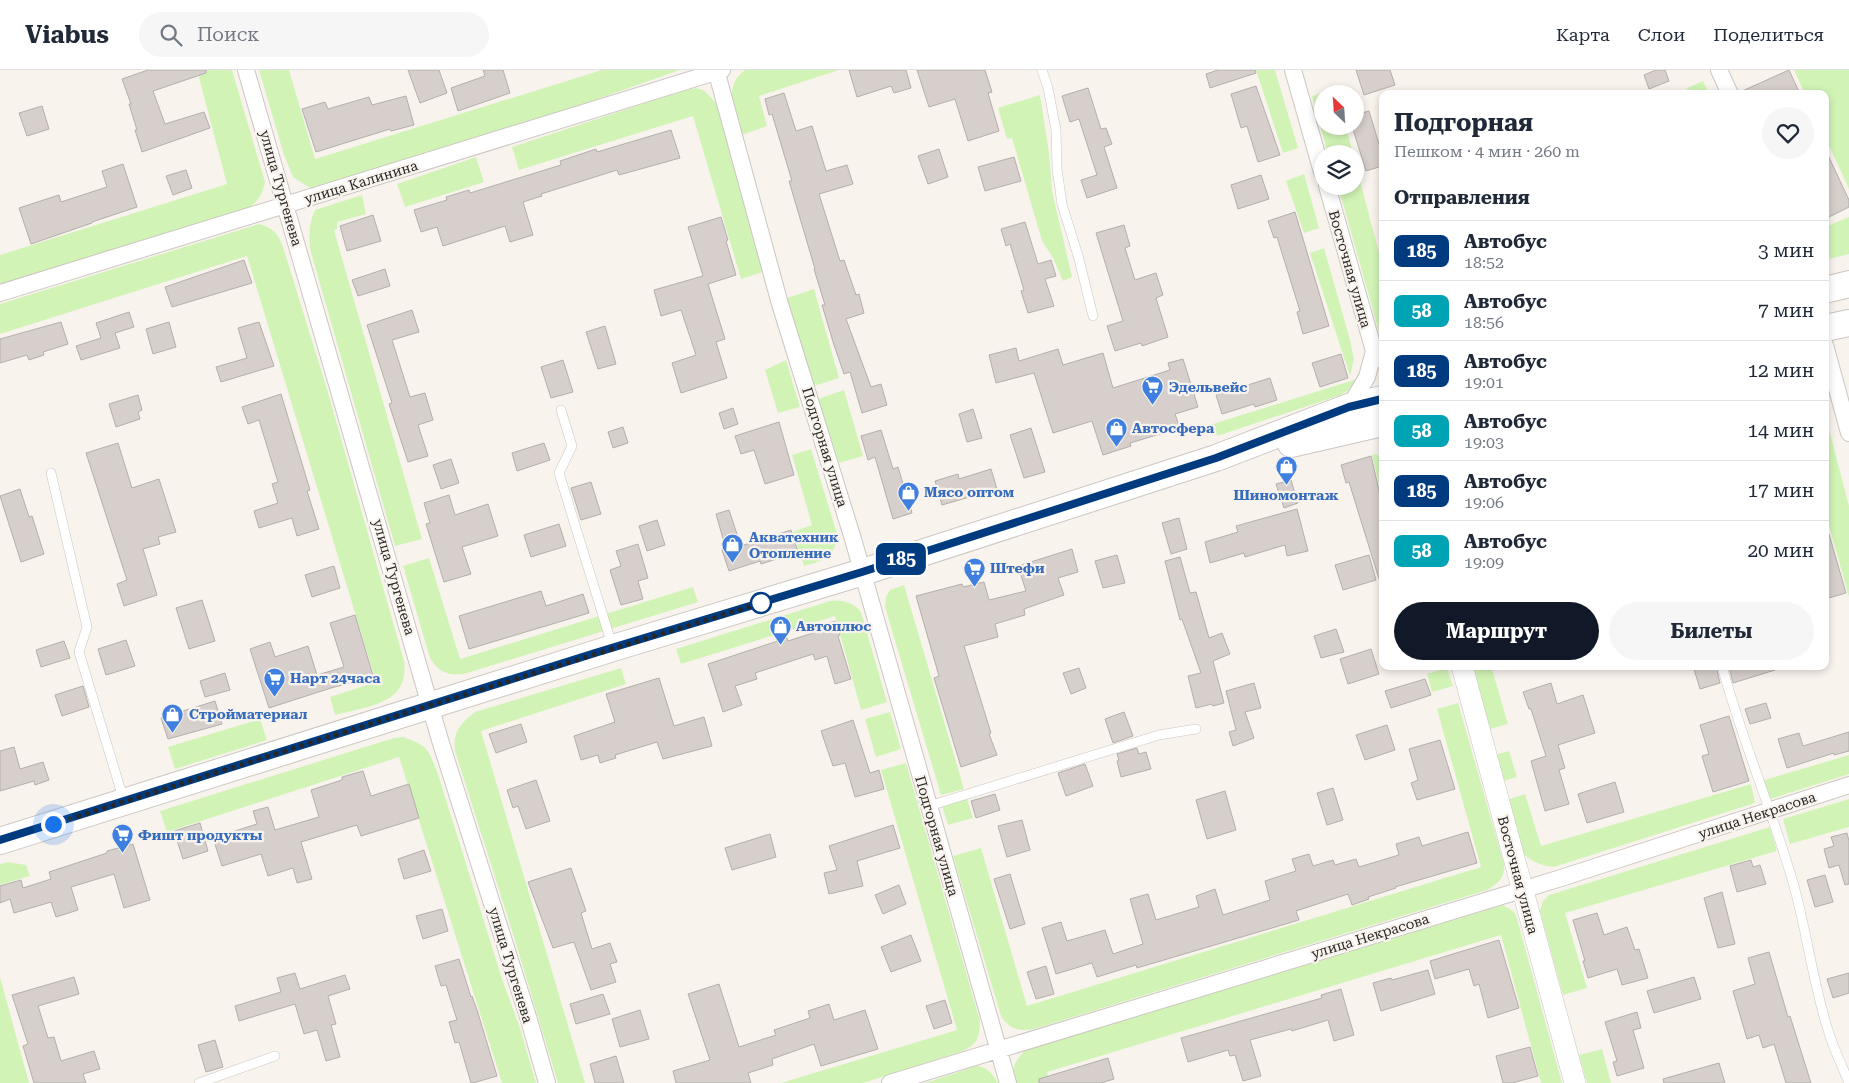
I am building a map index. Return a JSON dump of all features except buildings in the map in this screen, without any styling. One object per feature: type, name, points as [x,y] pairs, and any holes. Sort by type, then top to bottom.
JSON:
[{"type":"main road","points":[[1829,289],[1849,284]]},
{"type":"main road","points":[[1829,327],[1849,323]]},
{"type":"main road","points":[[0,840],[862,572],[1216,458],[1353,418],[1379,401]]},
{"type":"main road","points":[[1353,418],[1379,422]]},
{"type":"street","name":"улица Тургенева","points":[[246,70],[430,705],[529,1020],[546,1083]]},
{"type":"street","points":[[1293,70],[1314,145]]},
{"type":"street","points":[[1719,70],[1728,90]]},
{"type":"street","name":"улица Калинина","points":[[0,293],[718,71]]},
{"type":"street","name":"Подгорная улица","points":[[718,71],[780,304],[862,572],[1008,1083]]},
{"type":"street","name":"Восточная улица","points":[[1330,195],[1378,356]]},
{"type":"street","points":[[1378,356],[1367,378],[1353,418],[1379,430]]},
{"type":"street","points":[[1829,360],[1849,432]]},
{"type":"street","name":"Восточная улица","points":[[1463,670],[1574,1083]]},
{"type":"street","name":"улица Некрасова","points":[[890,1083],[1523,890],[1849,785]]},
{"type":"lane","points":[[1042,70],[1048,88],[1056,130],[1057,169],[1062,204],[1094,316]]},
{"type":"lane","points":[[561,410],[572,446],[559,473],[613,648]]},
{"type":"lane","points":[[51,473],[87,627],[79,652],[124,803]]},
{"type":"lane","points":[[1723,670],[1733,707],[1770,811],[1794,888],[1828,1030],[1848,1083]]},
{"type":"lane","points":[[929,806],[1159,735],[1196,729]]},
{"type":"lane","points":[[199,1083],[275,1056]]},
{"type":"green space","points":[[197,70],[232,70],[265,182],[262,193],[254,204],[251,207],[0,286],[0,255],[227,184]]},
{"type":"green space","points":[[259,70],[289,70],[315,159],[602,70],[680,70],[552,115],[310,188],[293,177],[284,155]]},
{"type":"green space","points":[[745,70],[839,70],[759,96],[767,126],[742,135],[734,109],[732,92],[738,76]]},
{"type":"green space","points":[[1256,70],[1275,70],[1298,148],[1283,153]]},
{"type":"green space","points":[[1794,70],[1849,70],[1849,189],[1829,146],[1829,90],[1803,90]]},
{"type":"green space","points":[[1703,81],[1707,90],[1688,90],[1687,88]]},
{"type":"green space","points":[[696,88],[705,91],[716,103],[763,272],[741,279],[693,116],[519,170],[512,147]]},
{"type":"green space","points":[[1040,95],[1049,153],[1052,191],[1072,277],[1063,281],[1052,256],[1042,241],[1012,138],[1007,139],[998,108]]},
{"type":"green space","points":[[1323,135],[1348,135],[1351,145],[1326,145]]},
{"type":"green space","points":[[476,157],[484,182],[405,207],[397,184]]},
{"type":"green space","points":[[1304,174],[1319,228],[1304,233],[1286,181]]},
{"type":"green space","points":[[362,195],[366,214],[337,222],[337,229],[334,230],[422,539],[395,546],[310,249],[310,229],[315,210]]},
{"type":"green space","points":[[1341,195],[1364,195],[1379,253],[1379,331]]},
{"type":"green space","points":[[1849,217],[1849,254],[1829,259],[1829,225]]},
{"type":"green space","points":[[259,224],[268,227],[274,232],[283,247],[327,389],[404,661],[404,675],[394,695],[373,705],[335,715],[330,697],[376,682],[247,256],[0,334],[0,304]]},
{"type":"green space","points":[[1324,248],[1354,359],[1350,376],[1310,253]]},
{"type":"green space","points":[[814,289],[839,378],[814,386],[787,298]]},
{"type":"green space","points":[[786,360],[800,407],[778,413],[765,370]]},
{"type":"green space","points":[[1357,379],[1351,388],[1341,395],[1217,436],[1213,424]]},
{"type":"green space","points":[[844,390],[863,456],[839,463],[818,399]]},
{"type":"green space","points":[[1829,429],[1849,506],[1849,597],[1829,525]]},
{"type":"green space","points":[[811,449],[838,537],[833,550],[826,558],[804,566],[793,532],[812,525],[792,455]]},
{"type":"green space","points":[[1376,454],[1379,456],[1379,484],[1372,455]]},
{"type":"green space","points":[[429,558],[460,659],[693,587],[698,602],[464,674],[448,674],[436,667],[430,658],[403,566]]},
{"type":"green space","points":[[904,585],[964,789],[941,795],[885,607],[886,597],[890,590]]},
{"type":"green space","points":[[830,601],[847,602],[861,612],[887,702],[861,710],[835,616],[681,664],[676,649]]},
{"type":"green space","points":[[621,668],[626,684],[481,731],[585,1083],[558,1083],[454,744],[456,733],[462,724],[475,712]]},
{"type":"green space","points":[[1448,670],[1453,686],[1432,692],[1427,674]]},
{"type":"green space","points":[[1473,670],[1492,670],[1508,724],[1490,729]]},
{"type":"green space","points":[[1458,703],[1504,864],[1502,877],[1487,890],[1034,1029],[1015,1029],[1001,1016],[953,856],[981,848],[1027,1006],[1481,867],[1437,709]]},
{"type":"green space","points":[[890,712],[901,749],[876,757],[865,719]]},
{"type":"green space","points":[[260,719],[267,740],[175,769],[168,747]]},
{"type":"green space","points":[[403,737],[423,746],[432,759],[438,774],[536,1083],[502,1083],[399,757],[167,832],[160,811],[394,738]]},
{"type":"green space","points":[[1509,751],[1517,777],[1503,781],[1495,755]]},
{"type":"green space","points":[[1849,755],[1849,774],[1767,800],[1761,781]]},
{"type":"green space","points":[[906,763],[980,1021],[977,1039],[963,1051],[863,1083],[781,1083],[957,1030],[881,770]]},
{"type":"green space","points":[[1751,784],[1755,803],[1554,867],[1532,861],[1523,852],[1507,800],[1525,794],[1541,846]]},
{"type":"green space","points":[[967,799],[973,818],[948,825],[942,806]]},
{"type":"green space","points":[[1849,799],[1849,827],[1790,844],[1783,819]]},
{"type":"green space","points":[[1770,827],[1777,851],[1565,913],[1587,988],[1563,995],[1540,911],[1543,901],[1549,895]]},
{"type":"green space","points":[[8,862],[26,865],[30,876],[0,885],[0,864]]},
{"type":"green space","points":[[1503,905],[1516,915],[1562,1083],[1541,1083],[1501,935],[1047,1072],[1050,1083],[1016,1083],[1014,1068],[1026,1050]]},
{"type":"green space","points":[[0,977],[29,1083],[0,1083]]},
{"type":"green space","points":[[1602,1049],[1611,1083],[1587,1083],[1579,1055]]},
{"type":"green space","points":[[977,1066],[989,1072],[998,1083],[925,1083]]},
{"type":"bus line","name":"185","points":[[0,840],[124,803],[595,653],[862,572],[1216,458],[1349,407],[1379,400]]},
{"type":"place","name":"Эдельвейс","points":[[1153,406]]},
{"type":"place","name":"Автосфера","points":[[1116,447]]},
{"type":"place","name":"Шиномонтаж","points":[[1286,486]]},
{"type":"place","name":"Мясо оптом","points":[[908,511]]},
{"type":"place","name":"Акватехник Отопление","points":[[733,564]]},
{"type":"place","name":"Штефи","points":[[974,587]]},
{"type":"place","name":"Автоплюс","points":[[780,645]]},
{"type":"place","name":"Нарт 24часа","points":[[274,697]]},
{"type":"place","name":"Стройматериал","points":[[173,733]]},
{"type":"place","name":"Фишт продукты","points":[[122,854]]},
{"type":"route","points":[[53,824],[761,603]]}]
